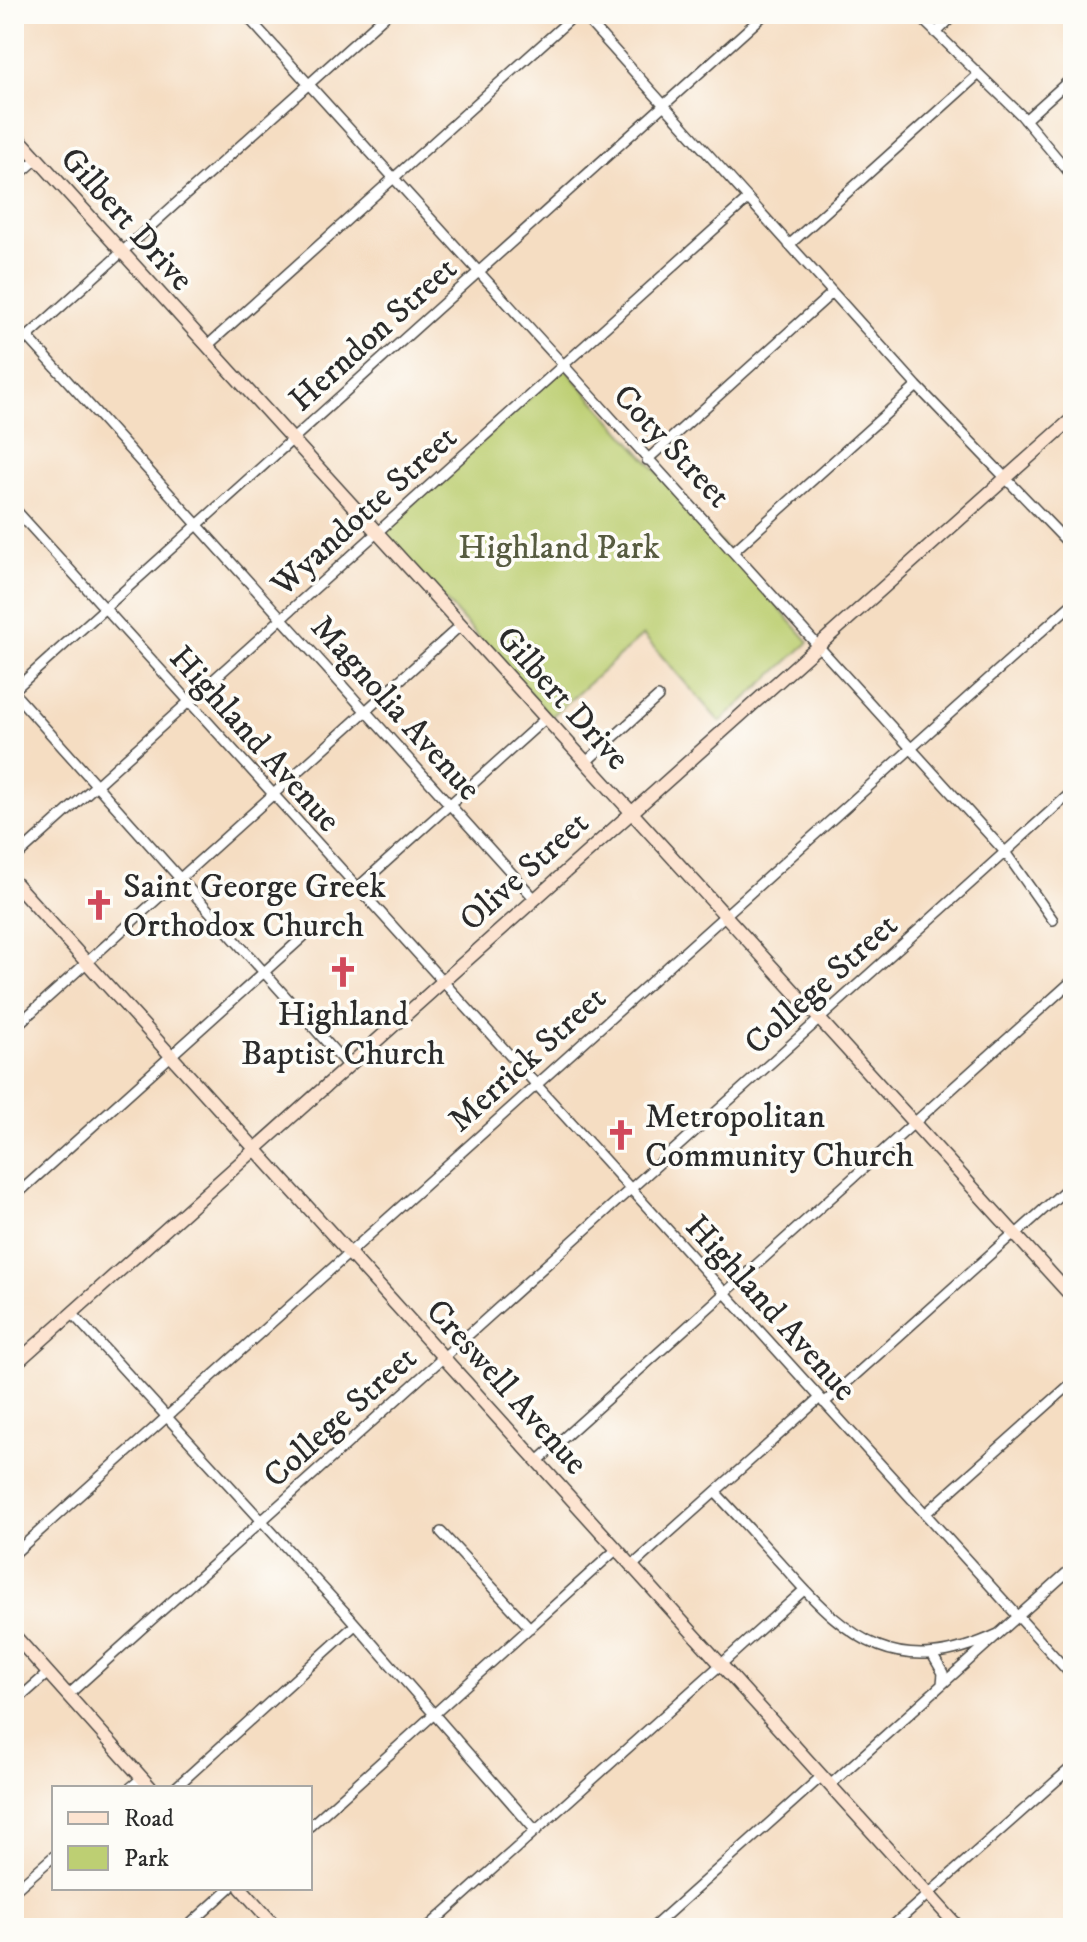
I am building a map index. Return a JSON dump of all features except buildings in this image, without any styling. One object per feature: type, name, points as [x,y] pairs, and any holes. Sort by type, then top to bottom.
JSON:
[{"type":"street","name":"Coty Street","points":[[245,14],[564,364],[647,460],[735,550],[1005,852],[1053,920]]},
{"type":"street","points":[[14,349],[387,14]]},
{"type":"street","points":[[207,346],[579,14],[917,386],[1073,548]]},
{"type":"street","name":"Herndon Street","points":[[14,692],[765,14]]},
{"type":"street","points":[[917,14],[1025,120],[1073,177]]},
{"type":"street","points":[[936,33],[955,14]]},
{"type":"street","points":[[789,245],[979,74]]},
{"type":"street","points":[[1025,120],[1073,77]]},
{"type":"street","name":"Gilbert Drive","points":[[14,133],[1073,1298]]},
{"type":"street","points":[[14,179],[37,159]]},
{"type":"street","name":"Wyandotte Street","points":[[14,859],[748,199]]},
{"type":"street","points":[[647,460],[832,293]]},
{"type":"street","name":"Magnolia Avenue","points":[[28,337],[534,898]]},
{"type":"street","points":[[735,550],[917,386]]},
{"type":"street","name":"Olive Street","points":[[14,1364],[1073,418]]},
{"type":"street","name":"Highland Avenue","points":[[14,508],[1073,1677]]},
{"type":"street","name":"Merrick Street","points":[[14,1554],[1073,603]]},
{"type":"street","points":[[14,1028],[461,625]]},
{"type":"street","points":[[14,692],[347,1065]]},
{"type":"street","points":[[586,762],[658,697]]},
{"type":"street","points":[[357,888],[546,718]]},
{"type":"street","name":"College Street","points":[[68,1695],[1073,791]]},
{"type":"street","name":"Creswell Avenue","points":[[14,882],[959,1928]]},
{"type":"street","points":[[14,1197],[303,937]]},
{"type":"street","points":[[538,1461],[1073,980]]},
{"type":"street","points":[[632,1566],[1073,1183]]},
{"type":"street","points":[[72,1313],[355,1625],[536,1831]]},
{"type":"street","points":[[925,1514],[1073,1382]]},
{"type":"street","points":[[715,1492],[804,1590],[840,1625],[859,1638],[898,1651],[932,1654],[965,1648],[998,1634]]},
{"type":"street","points":[[441,1532],[530,1628]]},
{"type":"street","points":[[312,1824],[617,1549]]},
{"type":"street","points":[[652,1928],[942,1684],[1073,1567]]},
{"type":"street","points":[[427,1928],[804,1590]]},
{"type":"street","points":[[177,1786],[355,1625]]},
{"type":"street","points":[[14,1635],[149,1786]]},
{"type":"street","points":[[932,1654],[939,1661],[942,1684]]},
{"type":"street","points":[[14,1703],[48,1673]]},
{"type":"street","points":[[890,1928],[1073,1766]]},
{"type":"street","points":[[132,1786],[142,1778]]},
{"type":"street","points":[[14,1891],[52,1858]]},
{"type":"street","points":[[186,1928],[228,1890]]},
{"type":"street","points":[[243,1890],[277,1928]]},
{"type":"green space","name":"Highland Park","points":[[564,367],[809,642],[720,722],[643,635],[551,717],[382,531]]},
{"type":"place","name":"Saint George Greek Orthodox Church","points":[[99,905]]},
{"type":"place","name":"Highland Baptist Church","points":[[343,972]]},
{"type":"place","name":"Metropolitan Community Church","points":[[621,1135]]}]
